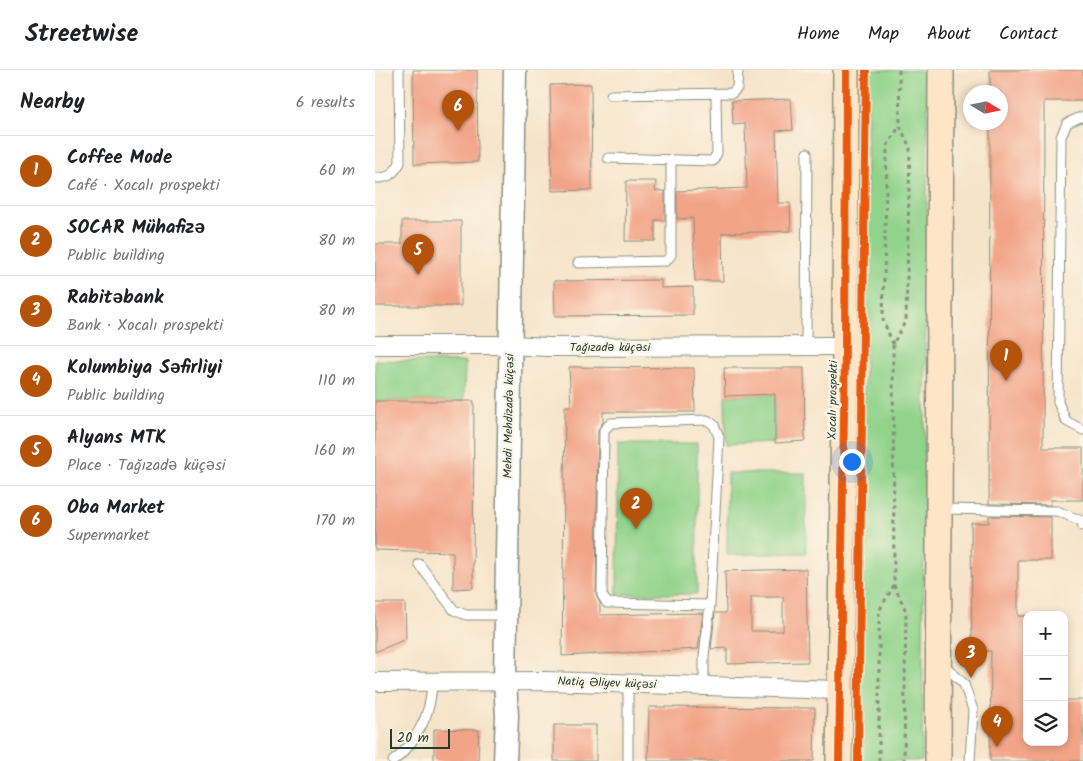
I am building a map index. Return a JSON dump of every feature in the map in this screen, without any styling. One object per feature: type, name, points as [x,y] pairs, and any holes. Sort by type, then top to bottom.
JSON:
[{"type":"main road","name":"Xocalı prospekti","points":[[839,761],[845,346],[846,70]]},
{"type":"main road","points":[[937,761],[941,70]]},
{"type":"street","name":"Mehdi Mehdizadə küçəsi","points":[[505,761],[515,70]]},
{"type":"street","name":"Tağızadə küçəsi","points":[[375,345],[511,345],[548,347],[845,346]]},
{"type":"street","name":"Natiq Əliyev küçəsi","points":[[375,682],[505,681],[839,690]]},
{"type":"lane","points":[[375,178],[384,178],[393,174],[400,163],[399,70]]},
{"type":"lane","points":[[611,95],[732,93],[737,88],[738,70]]},
{"type":"lane","points":[[608,158],[713,161],[717,153],[716,94]]},
{"type":"lane","points":[[1083,116],[1067,123],[1061,137],[1058,392],[1058,402],[1066,421],[1083,430]]},
{"type":"lane","points":[[806,347],[807,153]]},
{"type":"lane","points":[[578,263],[666,261],[671,255],[671,161]]},
{"type":"lane","points":[[704,686],[704,656],[710,606],[719,437],[714,426],[707,420],[611,423],[604,430],[601,595],[607,603],[710,606]]},
{"type":"lane","points":[[939,510],[1057,511],[1082,521],[1083,526]]},
{"type":"lane","points":[[419,564],[454,610],[466,615],[507,615]]},
{"type":"lane","points":[[938,658],[963,684],[973,710],[970,761]]},
{"type":"lane","points":[[393,761],[400,756],[421,727],[428,709],[433,681]]},
{"type":"lane","points":[[628,684],[629,761]]},
{"type":"path","points":[[893,344],[906,320],[910,148],[900,126],[899,70]]},
{"type":"path","points":[[900,126],[887,146],[883,320],[893,344],[894,584],[906,611],[905,761]]},
{"type":"path","points":[[879,761],[879,611],[894,584]]},
{"type":"green space","points":[[868,70],[928,70],[922,761],[860,761]]},
{"type":"green space","points":[[375,360],[465,362],[464,401],[375,401]]},
{"type":"green space","points":[[775,394],[775,443],[726,445],[725,396]]},
{"type":"green space","points":[[618,444],[697,444],[697,594],[617,594]]},
{"type":"green space","points":[[727,473],[806,473],[806,553],[727,555]]},
{"type":"building","points":[[413,70],[477,70],[478,162],[414,164]]},
{"type":"building","points":[[990,70],[1083,70],[1083,101],[1044,101],[1043,448],[1083,448],[1083,500],[1051,500],[1051,505],[989,504],[990,130],[1008,130],[1008,85],[990,85]]},
{"type":"building","points":[[591,84],[592,190],[552,191],[550,85]]},
{"type":"building","points":[[791,99],[793,130],[776,131],[778,203],[790,203],[791,231],[722,233],[723,281],[695,281],[693,218],[677,219],[677,191],[747,188],[745,124],[733,125],[732,101]]},
{"type":"building","points":[[626,181],[656,181],[655,191],[665,191],[665,220],[655,220],[655,241],[625,241]]},
{"type":"building","points":[[402,221],[461,221],[461,306],[375,306],[375,244],[402,244]]},
{"type":"building","points":[[661,280],[661,288],[693,287],[693,315],[555,316],[554,281]]},
{"type":"building","points":[[569,367],[694,368],[695,412],[603,412],[603,422],[598,430],[596,595],[600,603],[600,615],[703,613],[698,649],[562,656],[565,406],[571,406]]},
{"type":"building","points":[[724,368],[804,368],[805,441],[775,443],[775,394],[725,396]]},
{"type":"building","points":[[375,401],[474,401],[473,588],[453,589],[453,552],[375,550]]},
{"type":"building","points":[[989,516],[1051,517],[1051,560],[1018,560],[1018,616],[1023,616],[1023,746],[1068,746],[1068,700],[1083,700],[1083,761],[990,761],[991,651],[972,651],[971,523],[989,523]]},
{"type":"building","points":[[806,569],[808,662],[727,664],[727,648],[711,649],[715,613],[726,613],[725,571]],"holes":[[[751,597],[783,597],[783,631],[751,631]]]},
{"type":"building","points":[[375,603],[405,603],[406,639],[375,652]]},
{"type":"building","points":[[649,707],[815,708],[814,761],[648,761]]},
{"type":"building","points":[[554,725],[596,725],[596,761],[554,761]]},
{"type":"building","points":[[434,729],[479,730],[478,761],[434,761]]},
{"type":"cycle path","points":[[839,761],[845,346],[846,70]]},
{"type":"cycle path","points":[[858,761],[866,70]]},
{"type":"place","name":"Oba Market","points":[[458,131]]},
{"type":"place","name":"Alyans MTK","points":[[418,275]]},
{"type":"place","name":"Coffee Mode","points":[[1006,381]]},
{"type":"place","name":"SOCAR Mühafizə","points":[[636,529]]},
{"type":"place","name":"Rabitəbank","points":[[971,678]]},
{"type":"place","name":"Kolumbiya Səfirliyi","points":[[997,747]]}]
